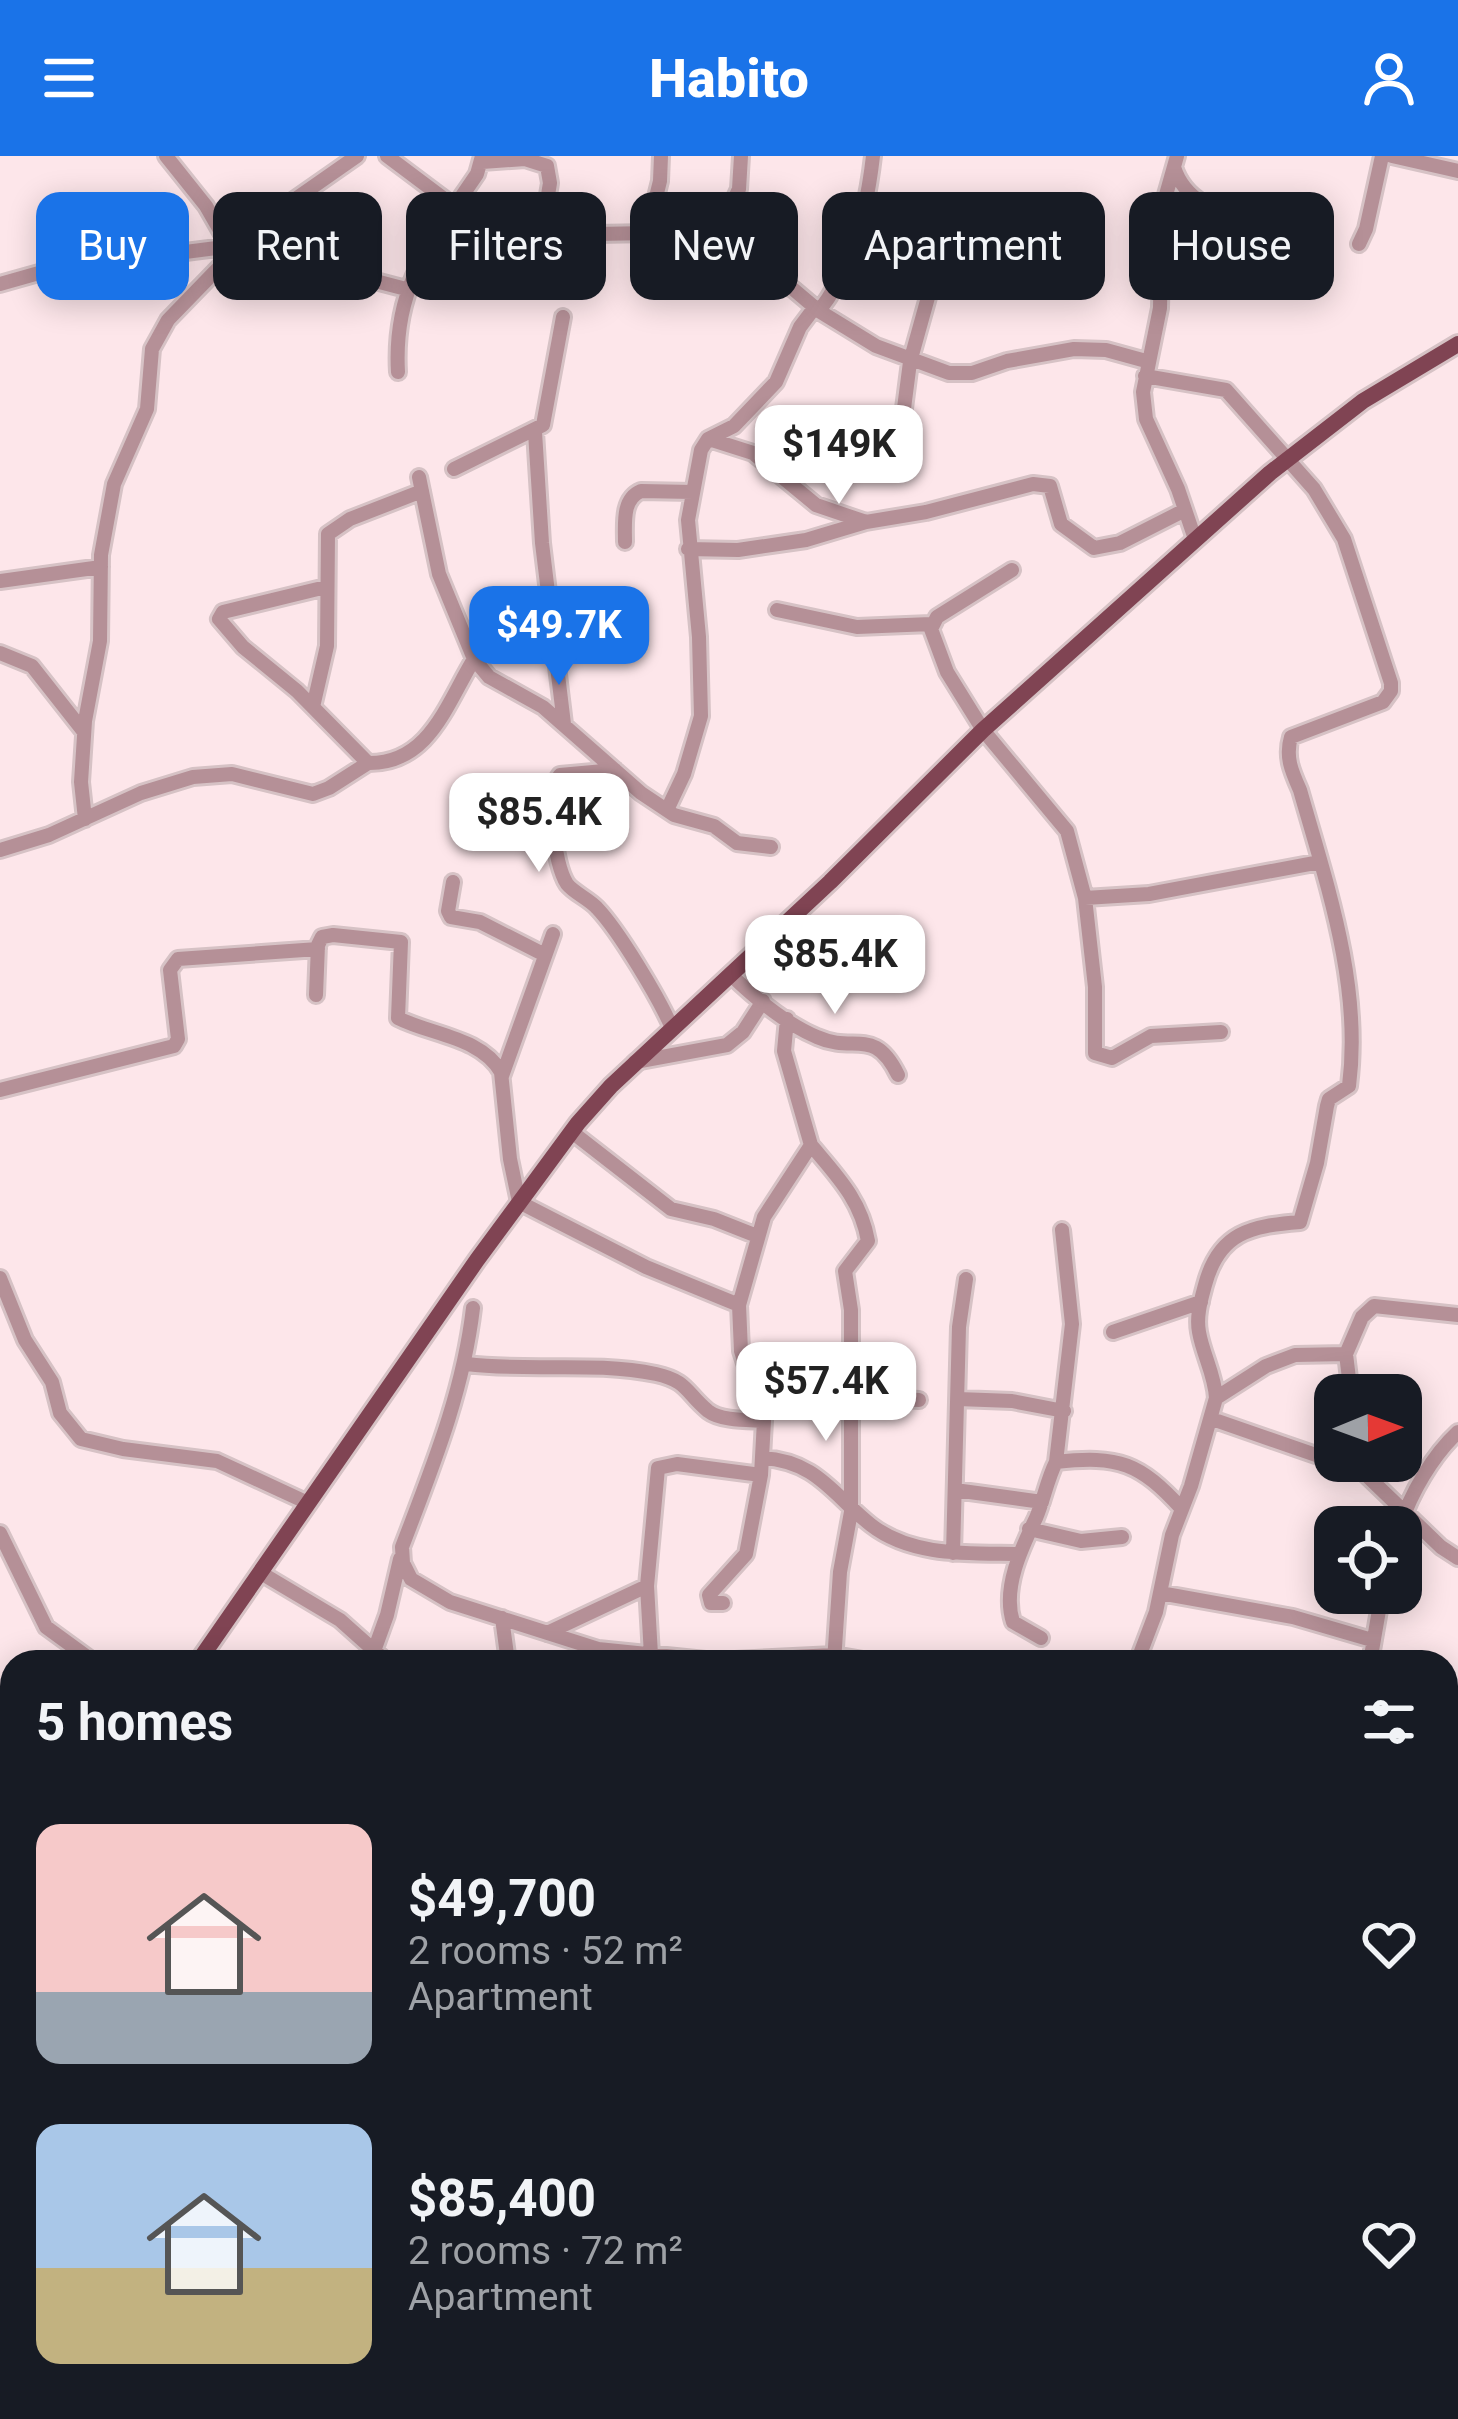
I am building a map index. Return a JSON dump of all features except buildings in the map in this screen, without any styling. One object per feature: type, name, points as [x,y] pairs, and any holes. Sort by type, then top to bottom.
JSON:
[{"type":"main road","points":[[206,1650],[519,1202],[634,1062],[983,730],[1195,539],[1363,401],[1458,344]]},
{"type":"street","points":[[166,156],[213,213]]},
{"type":"street","points":[[308,192],[357,156]]},
{"type":"street","points":[[387,156],[444,192]]},
{"type":"street","points":[[657,192],[661,156]]},
{"type":"street","points":[[738,192],[742,156]]},
{"type":"street","points":[[667,810],[698,731],[703,699],[688,549],[701,450],[709,439],[734,426],[776,382],[800,328],[837,288],[850,256],[873,156]]},
{"type":"street","points":[[1359,244],[1382,156]]},
{"type":"street","points":[[1392,156],[1458,171]]},
{"type":"street","points":[[463,192],[482,159],[525,159],[547,166],[548,192]]},
{"type":"street","points":[[1176,161],[1189,192]]},
{"type":"street","points":[[1176,161],[1162,209],[1160,308],[1145,369],[1146,419],[1195,539]]},
{"type":"street","points":[[0,284],[53,269],[213,246]]},
{"type":"street","points":[[85,819],[84,732],[100,641],[101,567],[114,484],[147,409],[152,350],[160,331],[213,272]]},
{"type":"street","points":[[382,283],[406,289],[397,330],[398,372]]},
{"type":"street","points":[[798,293],[876,346],[910,362],[962,374],[1089,349],[1226,390],[1314,489],[1344,539],[1391,683],[1383,702],[1291,737],[1289,766],[1347,967],[1354,1049],[1349,1085],[1329,1099],[1300,1222],[1251,1229],[1217,1252],[1198,1328],[1216,1398],[1172,1534],[1142,1650]]},
{"type":"street","points":[[778,470],[818,427],[899,448],[910,362],[927,300]]},
{"type":"street","points":[[454,469],[535,432],[548,415],[563,316]]},
{"type":"street","points":[[535,432],[542,543],[564,724]]},
{"type":"street","points":[[709,439],[735,444],[778,470],[816,505],[866,522]]},
{"type":"street","points":[[313,707],[327,646],[325,545],[330,530],[420,484],[439,574],[473,659],[489,677],[543,707],[667,810],[714,826],[737,843],[771,847]]},
{"type":"street","points":[[688,549],[738,550],[806,540],[866,522],[1045,484],[1052,489],[1067,531],[1094,548],[1104,548],[1184,511]]},
{"type":"street","points":[[625,542],[628,503],[634,494],[693,492]]},
{"type":"street","points":[[0,581],[101,567]]},
{"type":"street","points":[[777,610],[857,628],[931,624],[1012,570]]},
{"type":"street","points":[[326,587],[224,612],[219,619],[368,763]]},
{"type":"street","points":[[931,624],[946,672],[983,730],[1067,831],[1085,898],[1095,988],[1095,1053],[1112,1058],[1151,1036],[1221,1032]]},
{"type":"street","points":[[0,653],[32,666],[84,732]]},
{"type":"street","points":[[0,850],[194,777],[232,774],[313,794],[368,763],[387,764],[418,749],[473,659]]},
{"type":"street","points":[[616,770],[560,775],[551,792],[551,825],[567,884],[596,907],[618,935],[672,1028]]},
{"type":"street","points":[[1085,898],[1149,894],[1320,862]]},
{"type":"street","points":[[454,881],[451,917],[480,922],[545,955]]},
{"type":"street","points":[[316,995],[322,937],[332,934],[401,942],[398,1018],[488,1054],[502,1078],[519,1202],[646,1268],[740,1305]]},
{"type":"street","points":[[502,1078],[553,934]]},
{"type":"street","points":[[0,1090],[177,1044],[170,970],[178,959],[318,949]]},
{"type":"street","points":[[731,974],[820,1039],[875,1045],[898,1075]]},
{"type":"street","points":[[634,1062],[727,1045],[764,1001]]},
{"type":"street","points":[[787,1019],[782,1042],[811,1145],[849,1190],[866,1233],[866,1249],[845,1271],[851,1310],[851,1512],[840,1572],[835,1650]]},
{"type":"street","points":[[572,1132],[671,1209],[758,1236]]},
{"type":"street","points":[[722,1604],[711,1604],[709,1595],[746,1554],[761,1475],[764,1421],[740,1351],[740,1305],[771,1204],[811,1145]]},
{"type":"street","points":[[1041,1638],[1013,1622],[1010,1610],[1019,1554],[1056,1462],[1064,1411],[1072,1324],[1062,1230]]},
{"type":"street","points":[[0,1278],[25,1340],[52,1382],[60,1413],[81,1439],[217,1461],[308,1503]]},
{"type":"street","points":[[953,1553],[959,1328],[966,1279]]},
{"type":"street","points":[[1113,1332],[1201,1302]]},
{"type":"street","points":[[1348,1374],[1346,1354],[1362,1317],[1374,1306],[1458,1315]]},
{"type":"street","points":[[374,1650],[466,1364],[473,1308]]},
{"type":"street","points":[[1216,1398],[1266,1366],[1294,1355],[1346,1354]]},
{"type":"street","points":[[466,1364],[621,1369],[661,1375],[682,1382],[710,1412],[764,1421]]},
{"type":"street","points":[[851,1396],[919,1400]]},
{"type":"street","points":[[958,1399],[1064,1411]]},
{"type":"street","points":[[1212,1419],[1314,1454]]},
{"type":"street","points":[[1410,1506],[1458,1432]]},
{"type":"street","points":[[762,1458],[786,1459],[807,1468],[851,1512],[910,1544],[953,1553],[1019,1554]]},
{"type":"street","points":[[1056,1462],[1130,1463],[1148,1474],[1182,1509]]},
{"type":"street","points":[[651,1650],[647,1586],[658,1468],[676,1464],[761,1475]]},
{"type":"street","points":[[1370,1482],[1390,1506]]},
{"type":"street","points":[[955,1490],[1042,1502]]},
{"type":"street","points":[[1030,1529],[1081,1541],[1122,1537]]},
{"type":"street","points":[[0,1533],[46,1627],[78,1650]]},
{"type":"street","points":[[1422,1534],[1458,1558]]},
{"type":"street","points":[[402,1555],[411,1580],[450,1602],[590,1650]]},
{"type":"street","points":[[261,1573],[340,1620],[368,1650]]},
{"type":"street","points":[[547,1634],[647,1586]]},
{"type":"street","points":[[1160,1594],[1292,1617],[1372,1640]]},
{"type":"street","points":[[1371,1650],[1378,1614]]},
{"type":"street","points":[[502,1618],[506,1650]]}]
